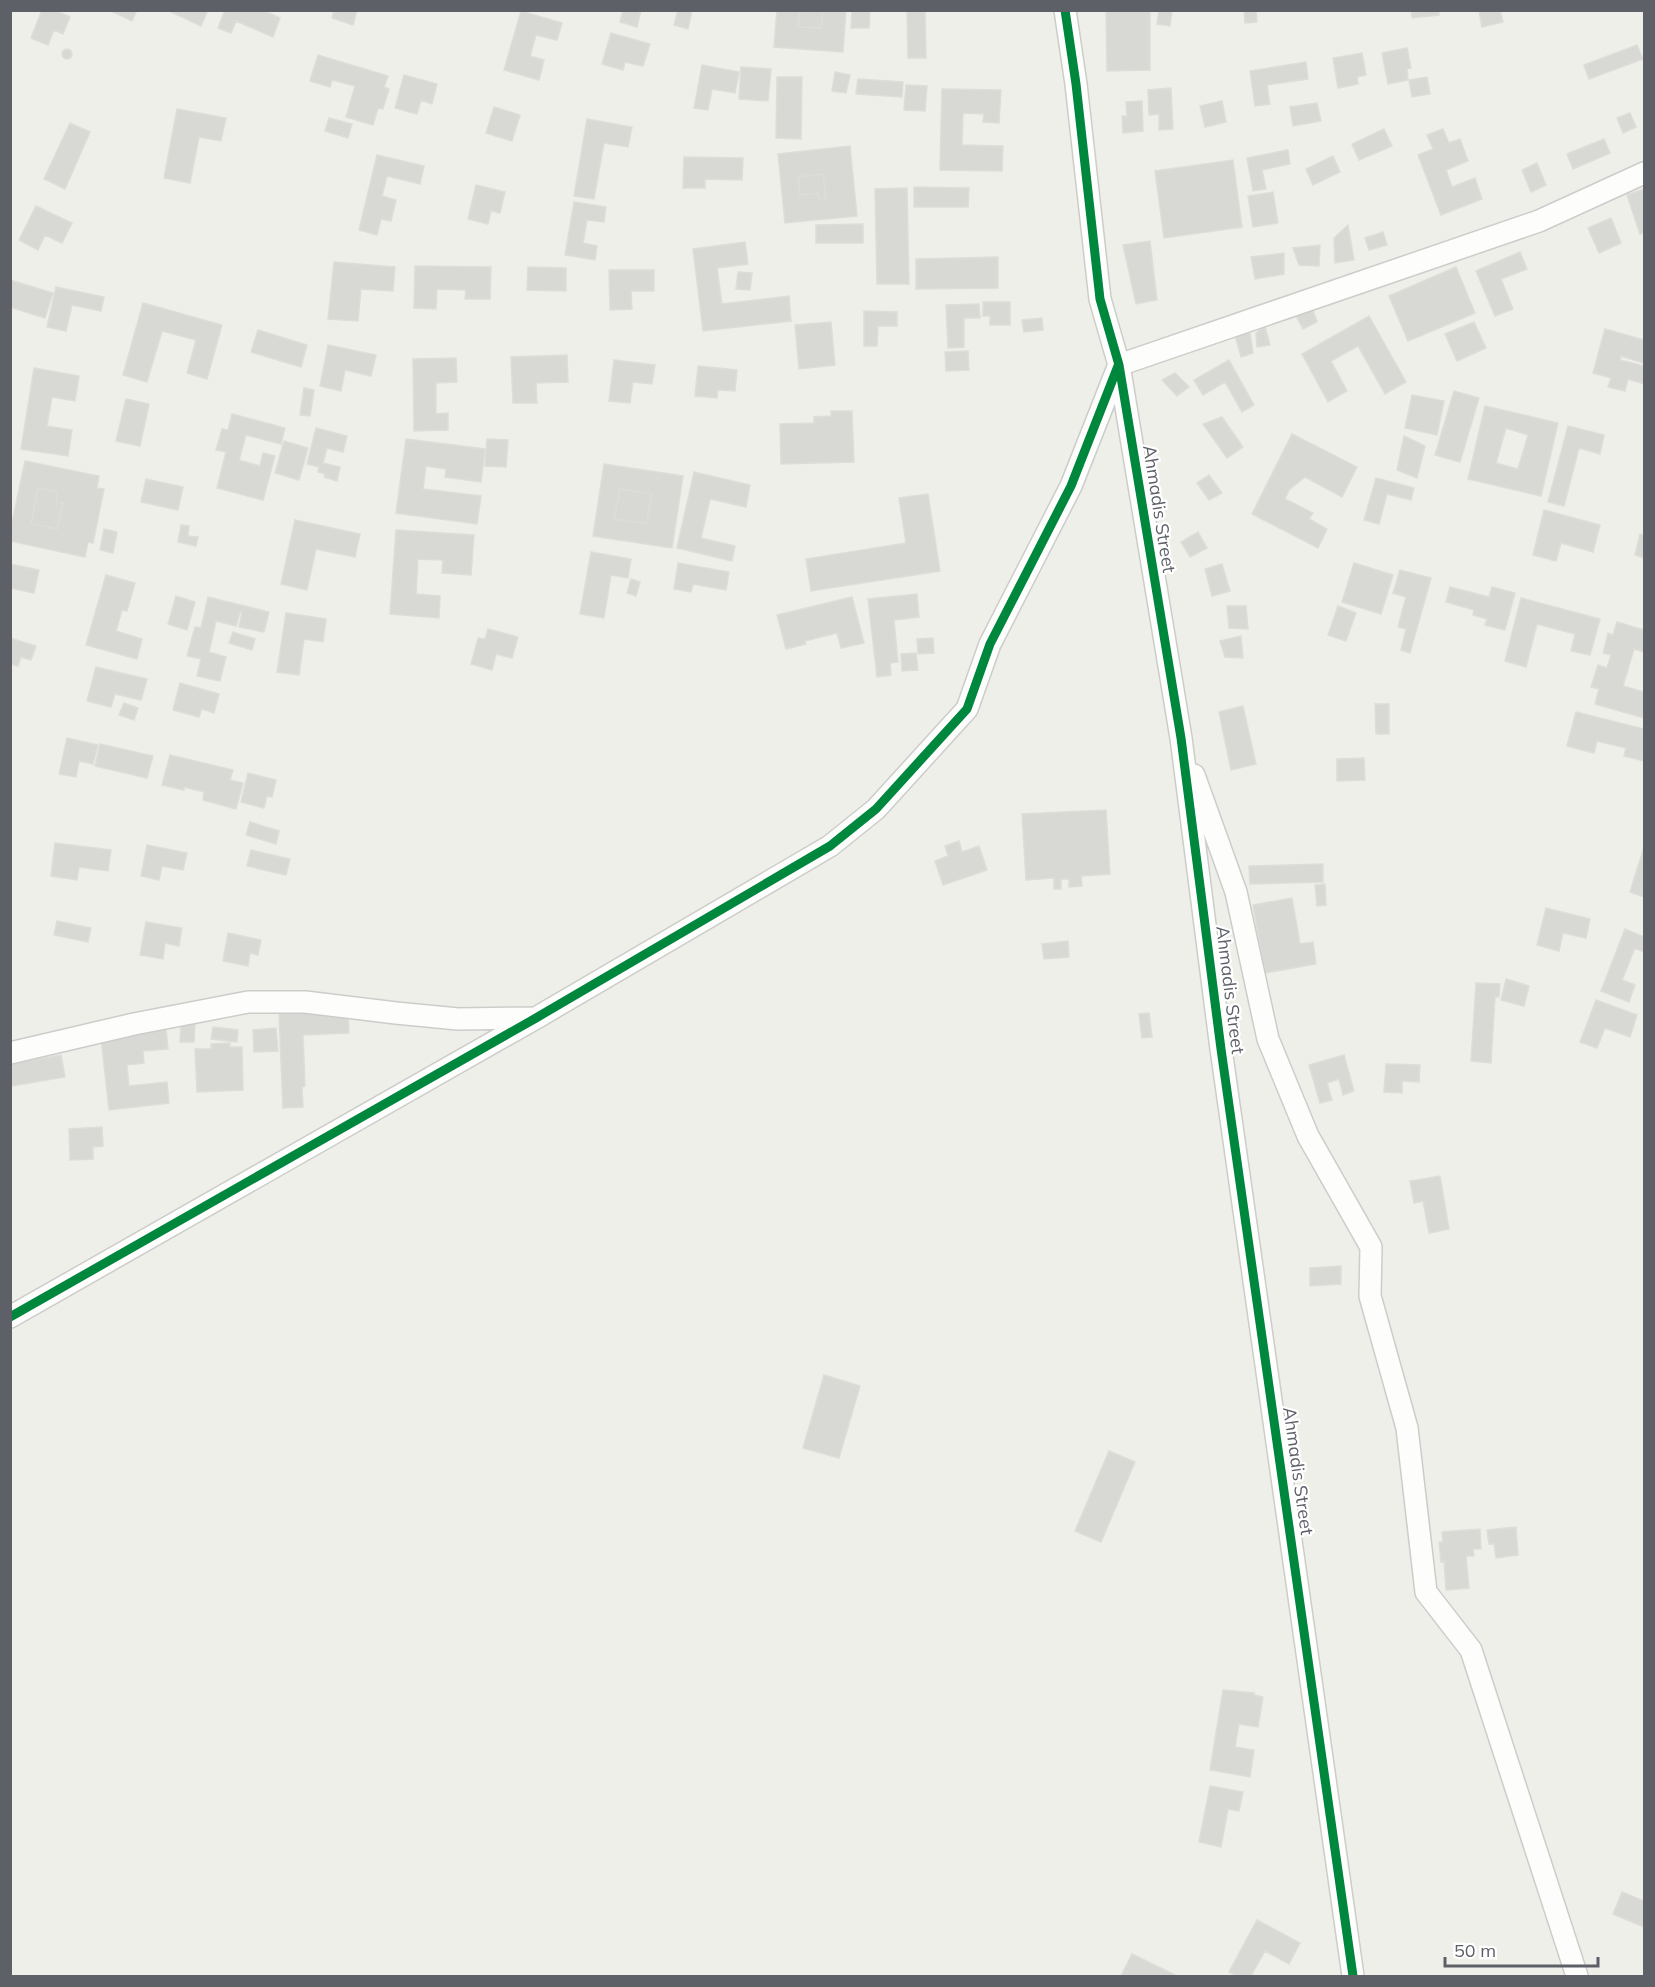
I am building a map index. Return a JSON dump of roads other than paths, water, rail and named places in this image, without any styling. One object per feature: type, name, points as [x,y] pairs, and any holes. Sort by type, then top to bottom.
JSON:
[{"type":"street","name":"Ahmadis Street","points":[[1065,10],[1076,84],[1100,299],[1119,365],[1180,738],[1221,1049],[1353,1977]]},
{"type":"street","points":[[10,1317],[536,1018],[830,846],[876,809],[967,709],[990,644],[1071,486],[1119,365],[1539,221],[1644,173]]},
{"type":"street","points":[[1180,738],[1236,892],[1268,1039],[1308,1136],[1371,1247],[1370,1296],[1407,1428],[1426,1592],[1471,1650],[1577,1977]]},
{"type":"street","points":[[10,1053],[134,1024],[248,1002],[305,1002],[396,1014],[458,1019],[536,1018]]}]
